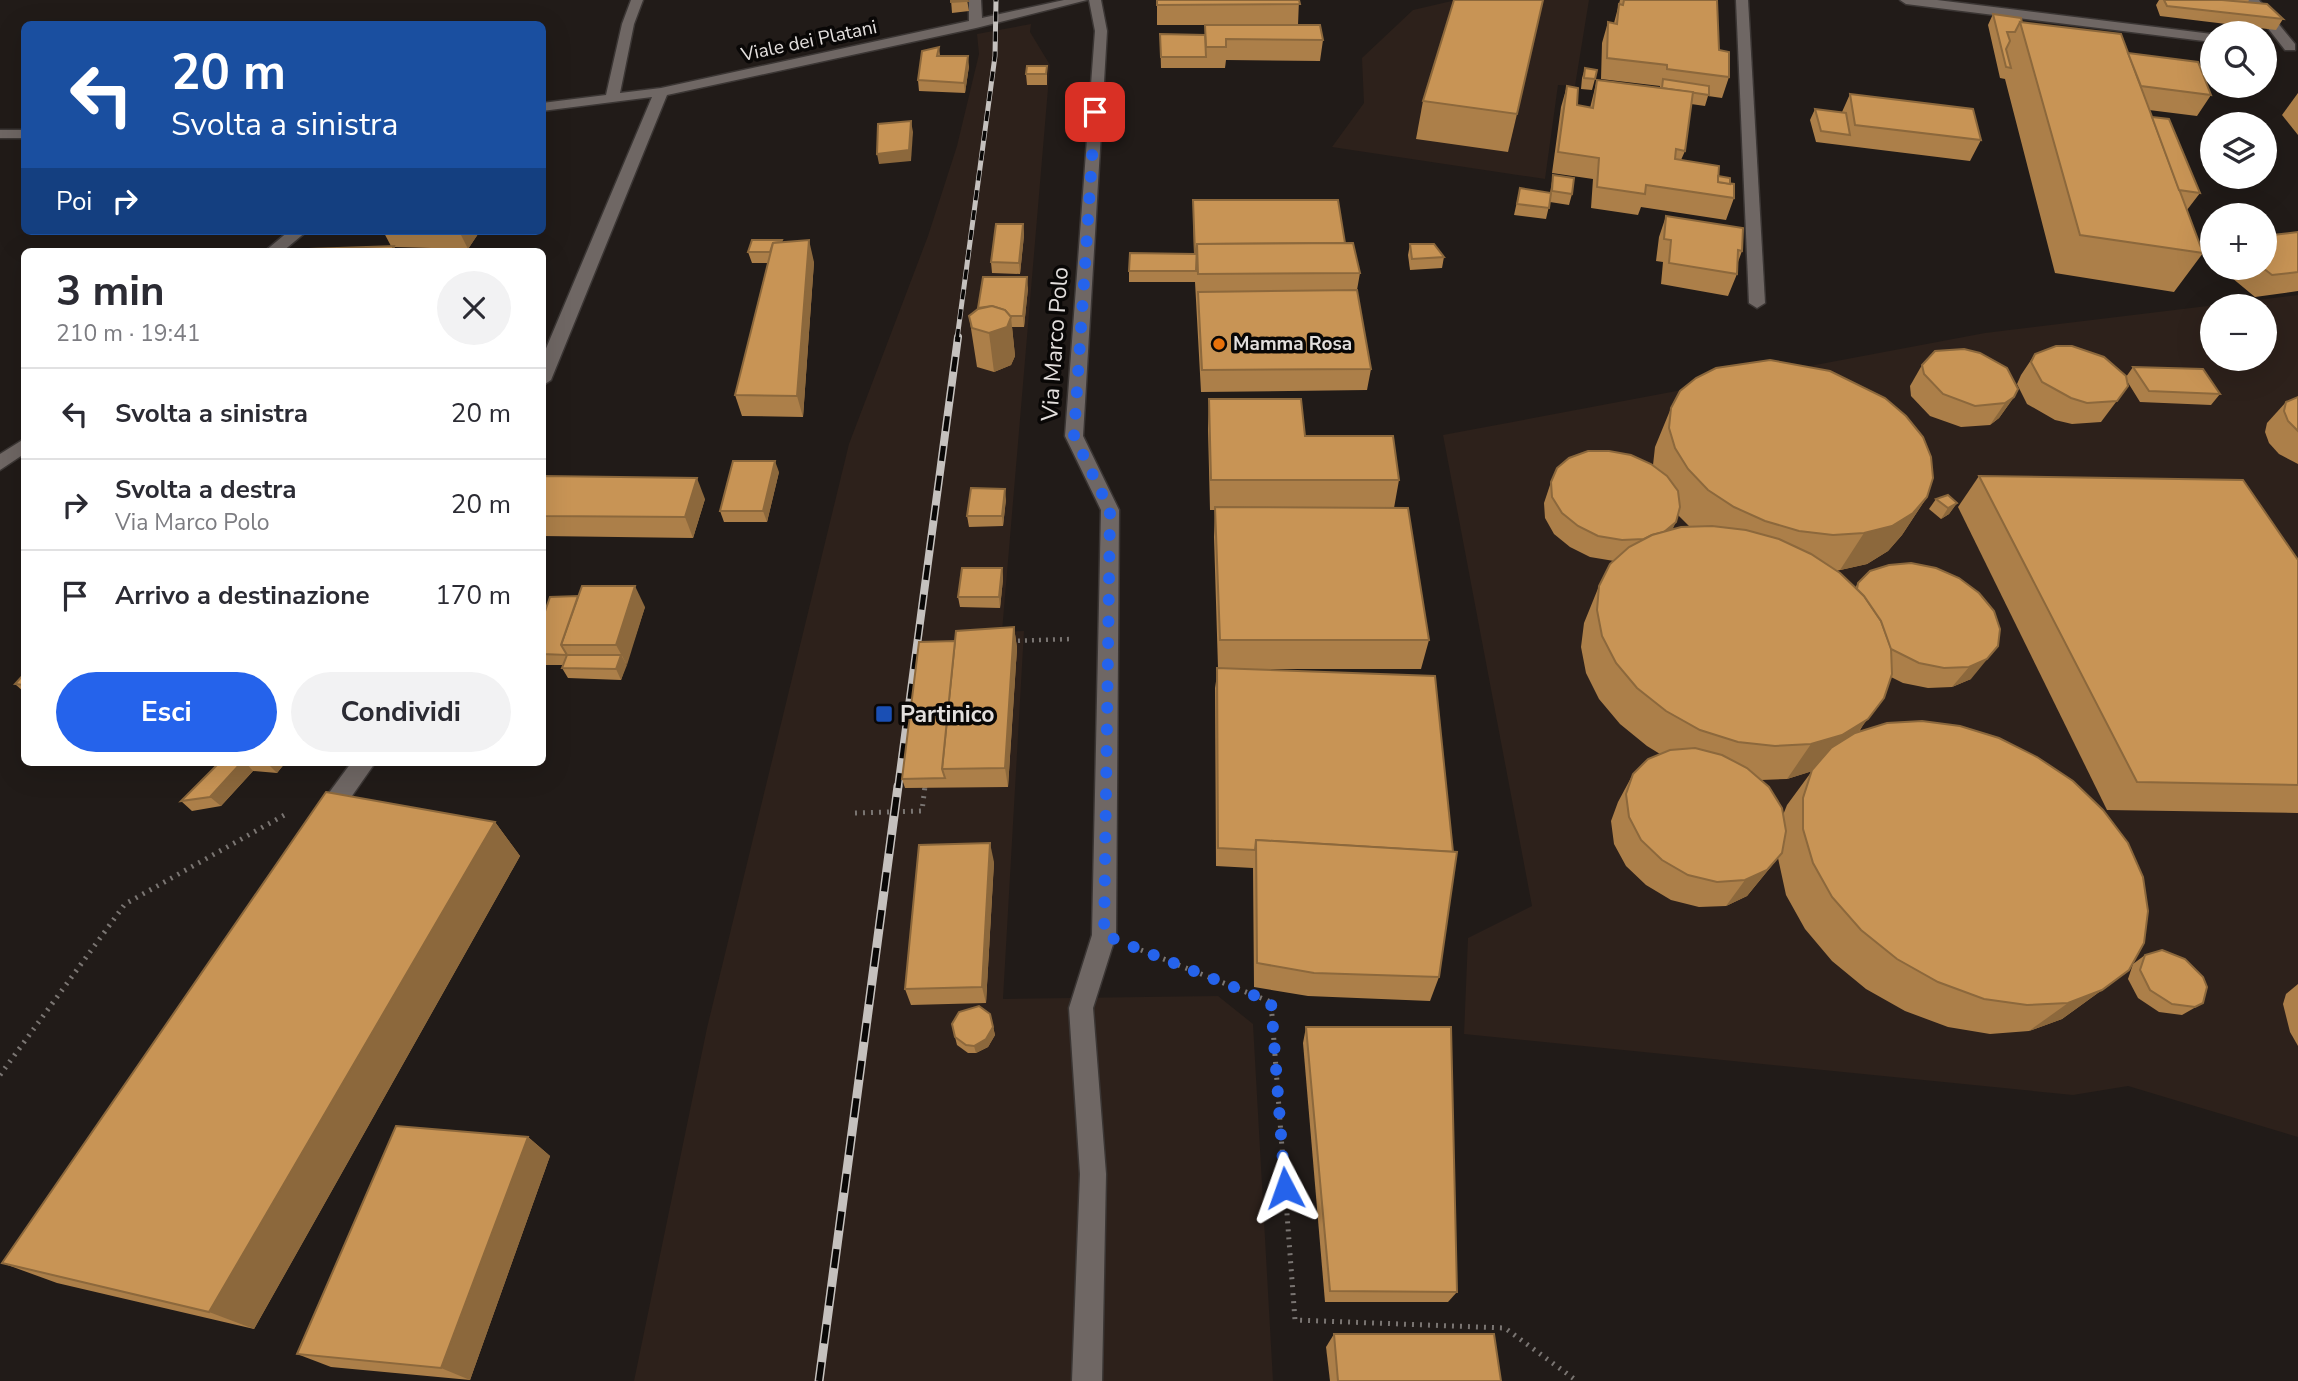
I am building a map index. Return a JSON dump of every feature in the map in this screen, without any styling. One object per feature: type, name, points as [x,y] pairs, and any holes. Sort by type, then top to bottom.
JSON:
[{"type":"street","points":[[612,99],[628,24],[638,0]]},
{"type":"street","points":[[975,0],[976,24]]},
{"type":"street","name":"Viale dei Platani","points":[[546,107],[661,92],[1081,0]]},
{"type":"street","name":"Via Marco Polo","points":[[1087,1381],[1093,1174],[1081,1008],[1104,935],[1110,510],[1074,436],[1101,31],[1095,0]]},
{"type":"street","points":[[1742,0],[1757,303]]},
{"type":"street","points":[[1906,0],[2200,36]]},
{"type":"street","points":[[2252,0],[2294,48]]},
{"type":"street","points":[[546,370],[661,92]]},
{"type":"street","points":[[0,134],[21,134]]},
{"type":"street","points":[[277,248],[294,235]]},
{"type":"street","points":[[0,464],[21,447]]},
{"type":"street","points":[[308,838],[362,766]]},
{"type":"path","points":[[1000,642],[1108,638]]},
{"type":"path","points":[[855,813],[922,811],[927,773]]},
{"type":"path","points":[[0,1075],[125,904],[295,809]]},
{"type":"path","points":[[1104,935],[1271,1002],[1295,1320],[1505,1328],[1577,1381]]},
{"type":"shaded area","points":[[1456,0],[1589,0],[1575,86],[1558,85],[1545,179],[1332,147],[1364,103],[1362,58],[1413,10]]},
{"type":"shaded area","points":[[1031,24],[1030,32],[1050,65],[1002,632],[1024,631],[1003,999],[1218,996],[1253,1024],[1273,1381],[634,1381],[707,1028],[849,444],[928,236],[957,146],[979,54],[977,34]]},
{"type":"shaded area","points":[[2298,295],[2298,1137],[2128,1086],[2073,1095],[1464,1034],[1468,938],[1532,906],[1443,435],[1985,333],[2200,307],[2200,371],[2277,371],[2277,298]]},
{"type":"building","points":[[1157,0],[1299,0],[1300,4],[1157,5]]},
{"type":"building","points":[[1454,0],[1543,0],[1517,114],[1423,101]]},
{"type":"building","points":[[1624,0],[1717,0],[1719,50],[1729,52],[1729,77],[1667,69],[1667,65],[1607,58],[1608,22],[1617,24],[1619,4],[1623,5]]},
{"type":"building","points":[[2164,0],[2222,0],[2267,4],[2283,19],[2167,6]]},
{"type":"building","points":[[1993,14],[2021,18],[2022,23],[2020,22],[2015,32],[2007,32],[2010,41],[2006,49],[2011,68],[2006,67]]},
{"type":"building","points":[[2020,22],[2121,34],[2200,245],[2200,253],[2080,235]]},
{"type":"building","points":[[1205,25],[1320,25],[1323,40],[1226,39],[1226,47],[1206,47]]},
{"type":"building","points":[[1160,34],[1205,35],[1206,57],[1161,57]]},
{"type":"building","points":[[939,47],[937,56],[968,56],[964,83],[918,80],[922,51]]},
{"type":"building","points":[[2128,53],[2198,62],[2200,67],[2200,94],[2141,86]]},
{"type":"building","points":[[1027,66],[1047,66],[1046,74],[1026,74]]},
{"type":"building","points":[[1585,68],[1597,70],[1595,79],[1584,78]]},
{"type":"building","points":[[1663,79],[1709,86],[1709,95],[1662,88]]},
{"type":"building","points":[[1597,80],[1693,92],[1685,151],[1676,149],[1675,159],[1719,166],[1718,182],[1734,184],[1734,198],[1646,185],[1645,194],[1597,187],[1599,158],[1558,152],[1567,86],[1578,88],[1577,105],[1593,108]]},
{"type":"building","points":[[1850,94],[1973,109],[1981,140],[1855,125]]},
{"type":"building","points":[[1815,109],[1846,113],[1850,135],[1821,131]]},
{"type":"building","points":[[2152,117],[2169,119],[2200,193],[2179,190]]},
{"type":"building","points":[[911,121],[909,150],[877,154],[878,124]]},
{"type":"building","points":[[1553,175],[1574,178],[1572,194],[1552,191]]},
{"type":"building","points":[[1718,176],[1730,178],[1730,184],[1718,182]]},
{"type":"building","points":[[1520,188],[1551,193],[1549,208],[1517,204]]},
{"type":"building","points":[[1193,200],[1338,200],[1345,243],[1197,244],[1196,271],[1129,271],[1130,253],[1195,254]]},
{"type":"building","points":[[1666,216],[1743,228],[1742,251],[1738,250],[1737,274],[1669,263],[1671,240],[1664,239]]},
{"type":"building","points":[[996,224],[1023,224],[1019,263],[991,262]]},
{"type":"building","points":[[2298,232],[2298,272],[2277,274],[2277,234]]},
{"type":"building","points":[[752,240],[782,240],[773,243],[770,252],[748,252]]},
{"type":"building","points":[[809,240],[797,396],[735,395],[773,243]]},
{"type":"building","points":[[1353,243],[1360,273],[1198,274],[1197,244]]},
{"type":"building","points":[[1410,244],[1434,244],[1444,257],[1412,259]]},
{"type":"building","points":[[394,246],[393,248],[337,248]]},
{"type":"building","points":[[983,277],[1027,277],[1023,316],[1010,316],[1005,310],[992,306],[978,308]]},
{"type":"building","points":[[1357,290],[1371,369],[1202,370],[1198,292]]},
{"type":"building","points":[[992,306],[1005,310],[1011,317],[1007,327],[989,333],[972,328],[969,316],[978,309]]},
{"type":"building","points":[[2056,346],[2072,346],[2104,357],[2126,376],[2128,386],[2117,401],[2087,403],[2071,398],[2042,382],[2031,362],[2035,354]]},
{"type":"building","points":[[1964,349],[1980,353],[2007,368],[2018,389],[2014,397],[2005,403],[1975,406],[1943,394],[1924,374],[1922,365],[1935,351]]},
{"type":"building","points":[[1770,360],[1830,371],[1885,398],[1906,416],[1923,437],[1931,457],[1933,478],[1927,497],[1913,513],[1892,526],[1864,533],[1833,535],[1799,531],[1765,521],[1734,507],[1708,490],[1688,469],[1675,448],[1669,428],[1671,408],[1680,391],[1696,378],[1716,368]]},
{"type":"building","points":[[2133,367],[2200,369],[2204,371],[2220,394],[2149,391]]},
{"type":"building","points":[[2298,397],[2298,431],[2288,421],[2284,411],[2286,402]]},
{"type":"building","points":[[1209,399],[1301,399],[1305,436],[1393,436],[1399,480],[1211,480]]},
{"type":"building","points":[[1588,451],[1631,455],[1651,464],[1667,476],[1678,491],[1680,507],[1676,522],[1664,532],[1644,539],[1622,540],[1598,536],[1578,526],[1562,513],[1552,497],[1551,482],[1557,468],[1569,458]]},
{"type":"building","points":[[733,461],[775,461],[763,511],[720,511]]},
{"type":"building","points":[[546,476],[697,478],[685,517],[546,516]]},
{"type":"building","points":[[1979,476],[2243,480],[2298,560],[2298,785],[2137,782]]},
{"type":"building","points":[[971,488],[1005,489],[1002,516],[967,516]]},
{"type":"building","points":[[1948,495],[1957,503],[1948,508],[1936,499]]},
{"type":"building","points":[[1215,507],[1408,508],[1429,640],[1220,640]]},
{"type":"building","points":[[1712,526],[1746,530],[1779,539],[1811,554],[1840,573],[1864,596],[1881,621],[1891,648],[1892,674],[1884,698],[1868,719],[1842,735],[1811,744],[1775,746],[1738,742],[1700,730],[1666,711],[1637,688],[1616,663],[1602,636],[1597,610],[1599,586],[1610,564],[1629,547],[1652,535],[1681,527]]},
{"type":"building","points":[[1911,563],[1936,568],[1959,578],[1979,593],[1994,611],[2000,629],[1998,646],[1987,659],[1969,667],[1944,668],[1919,663],[1891,649],[1881,621],[1857,589],[1858,583],[1870,571],[1889,565]]},
{"type":"building","points":[[962,568],[1002,568],[999,597],[958,597]]},
{"type":"building","points":[[582,586],[635,586],[616,645],[561,645]]},
{"type":"building","points":[[578,596],[561,645],[567,655],[546,654],[546,608],[550,597]]},
{"type":"building","points":[[1014,627],[1005,768],[942,769],[956,631]]},
{"type":"building","points":[[955,641],[942,769],[945,778],[902,779],[919,642]]},
{"type":"building","points":[[567,655],[621,655],[616,669],[562,668]]},
{"type":"building","points":[[1217,668],[1435,676],[1453,852],[1256,840],[1255,850],[1218,848]]},
{"type":"building","points":[[1922,721],[1960,726],[1999,738],[2037,757],[2073,781],[2103,810],[2128,843],[2143,877],[2148,911],[2144,943],[2129,970],[2102,990],[2068,1003],[2027,1005],[1984,999],[1938,982],[1897,959],[1861,930],[1832,897],[1813,863],[1803,829],[1803,798],[1812,770],[1831,748],[1855,733],[1887,723]]},
{"type":"building","points":[[1695,748],[1722,755],[1747,768],[1769,787],[1782,808],[1786,831],[1782,853],[1767,870],[1745,880],[1717,882],[1688,875],[1662,860],[1641,840],[1629,817],[1626,794],[1633,774],[1648,759],[1670,750]]},
{"type":"building","points":[[216,766],[238,766],[210,797],[181,801]]},
{"type":"building","points":[[326,792],[495,822],[209,1312],[2,1263]]},
{"type":"building","points":[[1256,840],[1457,852],[1439,977],[1314,973],[1257,963]]},
{"type":"building","points":[[990,843],[982,987],[905,989],[919,845]]},
{"type":"building","points":[[2162,950],[2185,959],[2203,977],[2207,987],[2203,1003],[2195,1007],[2172,1004],[2150,990],[2140,970],[2145,955]]},
{"type":"building","points":[[979,1006],[990,1014],[993,1027],[986,1039],[974,1046],[966,1045],[955,1037],[952,1024],[959,1012]]},
{"type":"building","points":[[1306,1027],[1451,1027],[1457,1292],[1330,1291]]},
{"type":"building","points":[[396,1126],[528,1137],[441,1368],[297,1354]]},
{"type":"building","points":[[1334,1334],[1494,1334],[1501,1381],[1338,1381]]},
{"type":"railway","points":[[957,339],[995,56],[996,0]]},
{"type":"railway","points":[[898,788],[958,337]]},
{"type":"railway","points":[[819,1381],[898,786]]},
{"type":"place","name":"Mamma Rosa","points":[[1219,344]]},
{"type":"place","name":"Partinico","points":[[884,714]]},
{"type":"route","points":[[1095,112],[1074,436],[1110,510],[1104,935],[1271,1002],[1285,1188]]}]
